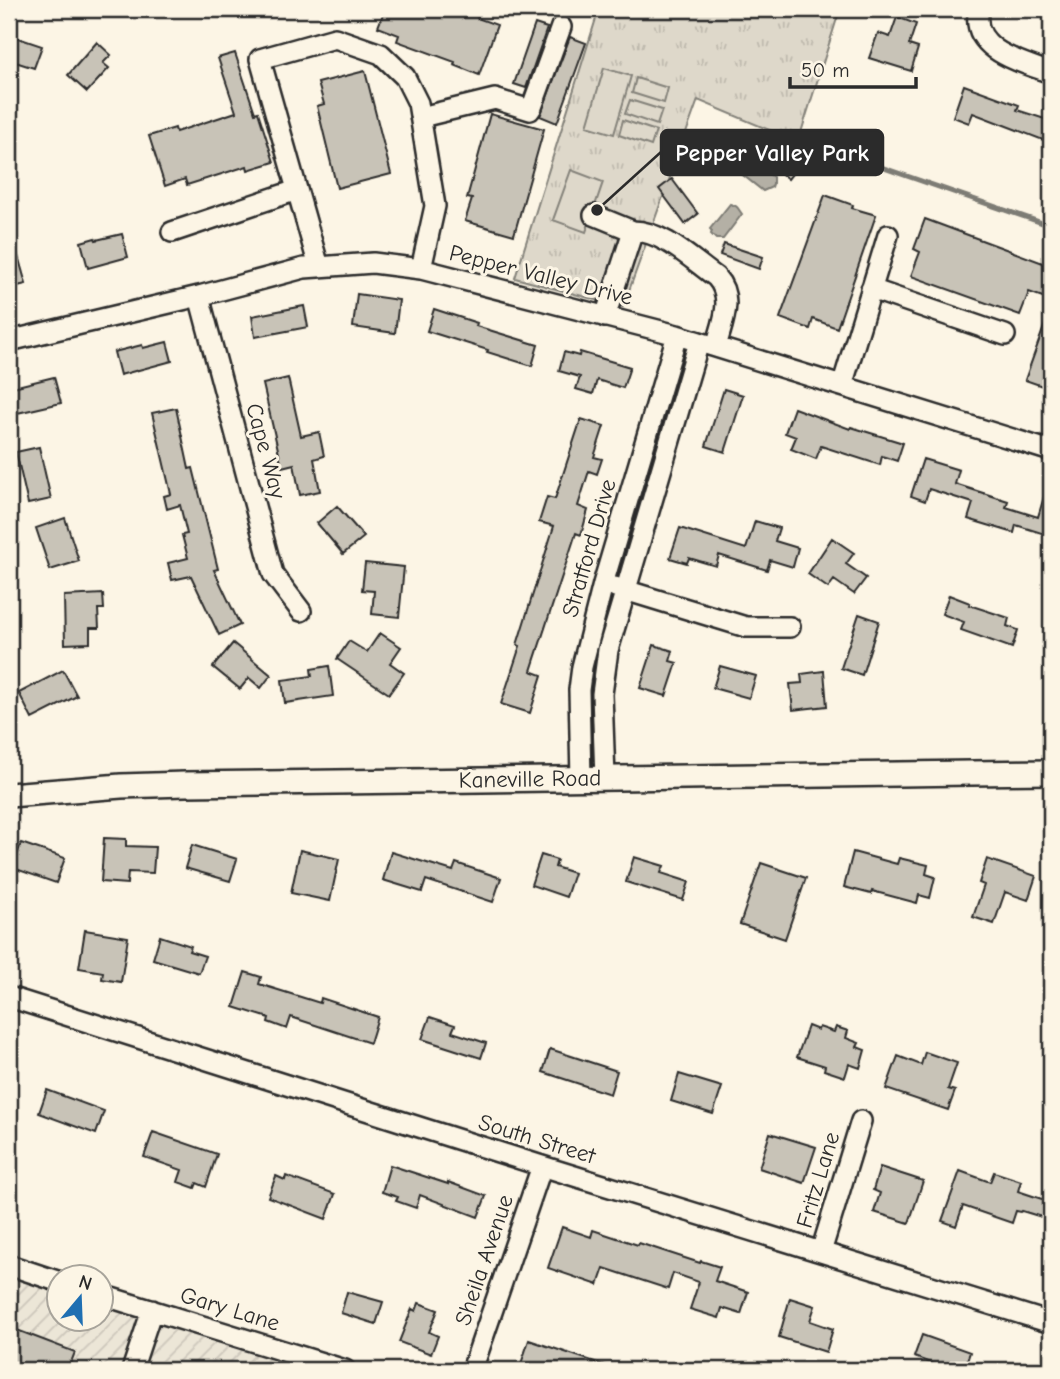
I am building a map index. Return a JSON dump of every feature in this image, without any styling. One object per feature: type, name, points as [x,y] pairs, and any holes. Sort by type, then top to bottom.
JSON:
[{"type":"main road","name":"Kaneville Road","points":[[9,795],[121,786],[1051,772]]},
{"type":"street","points":[[979,9],[976,19],[982,38],[996,50],[1051,73]]},
{"type":"street","points":[[421,117],[495,99],[530,110],[561,27]]},
{"type":"street","points":[[319,267],[260,59],[335,38],[381,54],[405,77],[418,103],[435,206],[421,269]]},
{"type":"street","points":[[172,232],[297,190]]},
{"type":"street","name":"Stratford Drive","points":[[594,215],[633,231],[643,231],[662,238],[716,277],[723,284],[727,301],[707,345],[608,650],[602,694],[605,778]]},
{"type":"street","points":[[605,317],[633,231]]},
{"type":"street","points":[[842,386],[888,235]]},
{"type":"street","name":"Pepper Valley Drive","points":[[9,341],[304,268],[373,263],[421,269],[677,335],[1051,452]]},
{"type":"street","points":[[871,289],[1005,335]]},
{"type":"street","name":"Cape Way","points":[[199,296],[273,574],[301,611]]},
{"type":"street","name":"Stratford Drive","points":[[582,779],[579,690],[582,667],[603,584],[677,335]]},
{"type":"street","points":[[603,584],[746,627],[790,627]]},
{"type":"street","name":"South Street","points":[[9,997],[542,1166],[1051,1323]]},
{"type":"street","name":"Fritz Lane","points":[[821,1252],[861,1121]]},
{"type":"street","name":"Sheila Avenue","points":[[472,1370],[542,1166]]},
{"type":"street","points":[[9,1265],[46,1277]]},
{"type":"street","name":"Gary Lane","points":[[116,1299],[345,1370]]},
{"type":"street","points":[[132,1370],[152,1310]]},
{"type":"shaded area","points":[[751,159],[773,177],[772,187],[763,191],[739,172],[742,162]]},
{"type":"shaded area","points":[[730,204],[737,207],[742,214],[723,239],[716,239],[710,229]]},
{"type":"shaded area","points":[[9,1267],[46,1279],[46,1334],[116,1334],[116,1302],[323,1370],[9,1370]]},
{"type":"green space","points":[[599,9],[840,9],[798,142],[698,100],[623,307],[515,278]]},
{"type":"green space","points":[[604,68],[631,76],[614,134],[587,126]]},
{"type":"green space","points":[[636,78],[668,88],[664,103],[632,93]]},
{"type":"green space","points":[[630,100],[662,110],[657,125],[625,114]]},
{"type":"green space","points":[[623,120],[656,131],[651,146],[619,135]]},
{"type":"green space","points":[[571,170],[603,182],[586,232],[553,220]]},
{"type":"building","points":[[385,9],[468,9],[479,13],[477,18],[497,25],[479,75],[454,65],[455,62],[397,41],[399,35],[378,27]]},
{"type":"building","points":[[897,17],[916,24],[909,45],[918,48],[911,71],[869,58],[878,33],[890,37]]},
{"type":"building","points":[[535,24],[547,28],[526,88],[514,84]]},
{"type":"building","points":[[9,35],[42,46],[34,68],[9,60]]},
{"type":"building","points":[[570,37],[586,43],[557,123],[540,116]]},
{"type":"building","points":[[97,42],[111,55],[103,63],[109,68],[87,92],[68,75]]},
{"type":"building","points":[[235,53],[274,162],[248,170],[247,166],[187,185],[185,179],[165,186],[149,136],[175,128],[176,132],[236,112],[218,58]]},
{"type":"building","points":[[365,71],[391,174],[337,188],[317,106],[324,104],[318,83]]},
{"type":"building","points":[[964,85],[1019,105],[1017,110],[1051,121],[1051,143],[973,113],[969,123],[953,117]]},
{"type":"building","points":[[490,114],[544,129],[514,235],[465,221],[472,199],[467,198]]},
{"type":"building","points":[[783,153],[799,165],[788,179],[772,166]]},
{"type":"building","points":[[672,179],[698,214],[685,224],[659,189]]},
{"type":"building","points":[[825,195],[853,205],[852,208],[876,215],[837,328],[813,319],[810,329],[780,318]]},
{"type":"building","points":[[925,219],[1051,266],[1051,300],[1029,292],[1020,315],[911,276],[920,252],[914,249]]},
{"type":"building","points":[[122,234],[128,257],[88,268],[81,242]]},
{"type":"building","points":[[13,238],[26,284],[9,288],[9,239]]},
{"type":"building","points":[[724,244],[763,257],[759,269],[720,255]]},
{"type":"building","points":[[357,294],[399,300],[395,333],[353,327]]},
{"type":"building","points":[[304,306],[308,327],[255,337],[252,316]]},
{"type":"building","points":[[434,309],[477,323],[476,326],[538,345],[532,366],[427,331]]},
{"type":"building","points":[[1049,313],[1051,314],[1051,389],[1025,380]]},
{"type":"building","points":[[167,342],[172,361],[120,375],[114,352]]},
{"type":"building","points":[[564,352],[579,356],[580,352],[630,367],[623,388],[597,380],[593,394],[576,389],[580,377],[559,371]]},
{"type":"building","points":[[54,377],[61,403],[13,414],[9,388]]},
{"type":"building","points":[[288,378],[301,436],[319,432],[324,456],[314,459],[320,491],[300,495],[294,464],[282,467],[263,384]]},
{"type":"building","points":[[724,389],[743,395],[725,452],[706,446]]},
{"type":"building","points":[[176,408],[189,469],[193,468],[218,569],[214,570],[240,625],[219,635],[191,576],[172,580],[168,563],[188,558],[182,535],[187,534],[180,505],[167,509],[164,496],[171,494],[152,413]]},
{"type":"building","points":[[794,408],[850,429],[851,427],[903,443],[897,461],[882,456],[880,465],[821,446],[816,459],[791,449],[796,437],[785,433]]},
{"type":"building","points":[[581,419],[604,426],[594,457],[602,459],[597,474],[589,471],[578,506],[588,510],[581,535],[576,533],[531,671],[542,675],[530,713],[501,704],[554,526],[539,522],[547,497],[555,499]]},
{"type":"building","points":[[39,447],[51,499],[28,504],[16,452]]},
{"type":"building","points":[[923,459],[959,470],[955,484],[1008,501],[1006,507],[1038,517],[1048,483],[1051,484],[1051,536],[1016,525],[1014,533],[968,519],[973,503],[929,489],[925,501],[911,496]]},
{"type":"building","points":[[337,506],[364,537],[343,554],[317,523]]},
{"type":"building","points":[[65,518],[79,561],[50,570],[36,528]]},
{"type":"building","points":[[755,521],[779,528],[775,541],[798,548],[793,567],[770,560],[767,570],[719,555],[716,566],[689,558],[687,563],[670,558],[680,528],[746,549]]},
{"type":"building","points":[[832,538],[854,553],[846,564],[866,578],[854,594],[834,580],[828,588],[808,574]]},
{"type":"building","points":[[365,563],[404,567],[399,617],[372,614],[374,591],[362,590]]},
{"type":"building","points":[[103,594],[104,609],[98,609],[99,628],[90,628],[90,643],[65,644],[64,596]]},
{"type":"building","points":[[949,595],[970,603],[969,605],[1009,618],[1007,626],[1018,630],[1012,648],[961,630],[964,622],[942,614]]},
{"type":"building","points":[[859,614],[879,621],[862,675],[841,668]]},
{"type":"building","points":[[380,633],[401,647],[390,663],[404,673],[389,694],[337,659],[349,641],[367,652]]},
{"type":"building","points":[[233,643],[271,675],[261,688],[249,678],[240,689],[213,667]]},
{"type":"building","points":[[654,645],[673,651],[670,661],[677,663],[666,696],[640,688]]},
{"type":"building","points":[[329,666],[333,696],[285,703],[282,680],[312,676],[311,669]]},
{"type":"building","points":[[720,666],[756,676],[749,698],[713,688]]},
{"type":"building","points":[[63,670],[77,696],[32,719],[19,693]]},
{"type":"building","points":[[824,671],[827,706],[793,710],[790,684],[802,683],[801,674]]},
{"type":"building","points":[[104,838],[126,839],[126,846],[155,847],[153,873],[128,872],[127,884],[101,882]]},
{"type":"building","points":[[21,843],[65,858],[56,883],[13,868]]},
{"type":"building","points":[[192,845],[237,859],[230,881],[185,868]]},
{"type":"building","points":[[300,850],[339,859],[330,901],[291,893]]},
{"type":"building","points":[[391,852],[453,871],[456,863],[501,878],[493,902],[426,880],[422,892],[383,880]]},
{"type":"building","points":[[853,852],[897,864],[899,858],[928,865],[926,874],[935,877],[930,898],[919,895],[917,903],[844,887]]},
{"type":"building","points":[[541,855],[557,860],[555,867],[574,873],[566,897],[531,885]]},
{"type":"building","points":[[634,857],[664,866],[661,873],[689,882],[683,900],[626,882]]},
{"type":"building","points":[[987,859],[1036,876],[1028,900],[1005,892],[994,924],[973,917],[984,885],[979,883]]},
{"type":"building","points":[[761,863],[806,878],[785,939],[740,924]]},
{"type":"building","points":[[85,930],[128,937],[121,982],[102,979],[103,972],[79,968]]},
{"type":"building","points":[[160,936],[191,946],[189,951],[205,956],[199,973],[153,959]]},
{"type":"building","points":[[245,972],[261,977],[259,984],[320,1003],[321,998],[378,1017],[370,1043],[291,1017],[287,1029],[268,1022],[269,1018],[234,1007]]},
{"type":"building","points":[[430,1017],[455,1025],[452,1032],[486,1043],[481,1058],[422,1039]]},
{"type":"building","points":[[808,1026],[834,1032],[836,1027],[848,1031],[846,1038],[859,1043],[857,1047],[865,1050],[860,1068],[849,1064],[845,1077],[824,1070],[825,1066],[797,1057]]},
{"type":"building","points":[[550,1049],[617,1071],[610,1094],[543,1072]]},
{"type":"building","points":[[925,1052],[957,1063],[948,1089],[955,1091],[948,1110],[886,1089],[898,1056],[921,1065]]},
{"type":"building","points":[[679,1074],[722,1087],[713,1114],[671,1101]]},
{"type":"building","points":[[47,1090],[104,1111],[96,1134],[39,1113]]},
{"type":"building","points":[[153,1132],[217,1154],[206,1187],[197,1183],[195,1188],[178,1182],[182,1170],[144,1157]]},
{"type":"building","points":[[770,1133],[816,1147],[804,1183],[759,1168]]},
{"type":"building","points":[[390,1165],[486,1196],[478,1217],[420,1195],[416,1208],[396,1201],[398,1197],[382,1192]]},
{"type":"building","points":[[880,1167],[923,1181],[909,1223],[874,1212],[880,1193],[873,1190]]},
{"type":"building","points":[[960,1171],[990,1182],[994,1172],[1021,1181],[1018,1191],[1051,1202],[1051,1220],[1016,1211],[1012,1223],[963,1206],[956,1226],[942,1221]]},
{"type":"building","points":[[276,1176],[285,1180],[286,1176],[335,1194],[326,1219],[268,1197]]},
{"type":"building","points":[[562,1227],[591,1237],[593,1230],[720,1267],[715,1281],[748,1292],[741,1314],[722,1308],[719,1318],[690,1309],[699,1282],[673,1273],[668,1289],[604,1268],[598,1285],[548,1268]]},
{"type":"building","points":[[347,1292],[383,1302],[376,1324],[341,1313]]},
{"type":"building","points":[[790,1298],[815,1306],[810,1321],[833,1329],[826,1352],[779,1337]]},
{"type":"building","points":[[419,1303],[438,1310],[429,1332],[438,1336],[431,1354],[399,1342],[412,1309],[416,1311]]},
{"type":"building","points":[[9,1327],[75,1352],[68,1370],[9,1370]]},
{"type":"building","points":[[922,1335],[970,1352],[964,1370],[941,1370],[942,1367],[914,1357]]},
{"type":"building","points":[[529,1340],[613,1368],[613,1370],[519,1370]]},
{"type":"waterway","points":[[800,135],[858,159],[1051,226]]},
{"type":"place","name":"Pepper Valley Park","points":[[597,210]]}]
